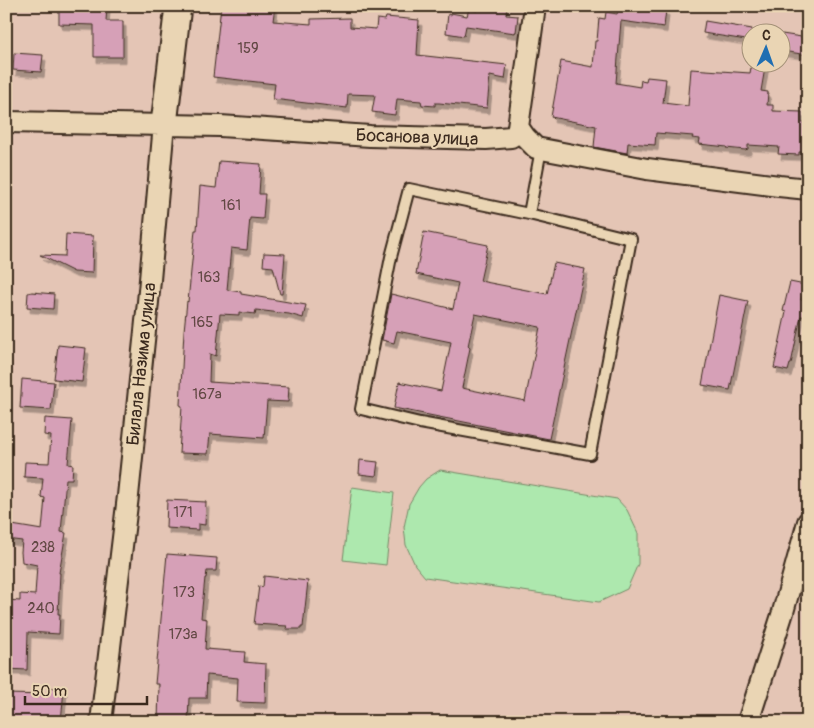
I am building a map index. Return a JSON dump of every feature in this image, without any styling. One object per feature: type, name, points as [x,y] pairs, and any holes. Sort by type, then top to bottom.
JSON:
[{"type":"street","name":"Билала Назима улица","points":[[101,722],[128,496],[164,124],[178,6]]},
{"type":"street","points":[[535,6],[518,127],[536,148],[647,169],[802,186]]},
{"type":"street","name":"Босанова улица","points":[[6,122],[164,124],[370,136],[486,139],[511,137],[518,132],[518,127]]},
{"type":"street","points":[[748,722],[783,612],[808,522]]},
{"type":"lane","points":[[529,214],[541,149]]},
{"type":"lane","points":[[409,189],[529,214],[631,239],[590,454],[420,423],[361,409],[391,257],[409,189]]},
{"type":"green space","points":[[440,470],[617,499],[627,510],[638,533],[638,564],[627,589],[599,602],[425,577],[415,565],[406,545],[404,527],[409,504],[419,487],[426,479]]},
{"type":"green space","points":[[352,487],[394,493],[386,565],[343,560]]},
{"type":"building","points":[[76,6],[107,6],[106,21],[123,21],[123,57],[94,57],[94,25],[59,24],[59,11],[78,11]]},
{"type":"building","points":[[221,6],[275,6],[273,21],[311,24],[311,19],[350,18],[350,27],[376,29],[377,19],[385,20],[386,17],[419,20],[417,55],[507,65],[505,79],[490,76],[487,108],[439,103],[435,103],[435,106],[422,105],[421,101],[397,99],[395,115],[372,112],[375,95],[348,94],[347,108],[273,99],[275,84],[213,77]]},
{"type":"building","points":[[477,6],[507,6],[506,15],[518,16],[516,32],[466,26],[464,36],[446,33],[448,14],[467,16],[469,9],[477,11]]},
{"type":"building","points":[[619,6],[639,6],[666,10],[664,27],[621,21],[616,83],[640,87],[641,80],[646,81],[647,77],[666,79],[663,103],[688,106],[691,69],[750,73],[764,72],[761,91],[768,92],[767,105],[773,105],[773,111],[802,112],[802,123],[808,123],[808,152],[799,152],[799,155],[778,154],[779,147],[748,145],[748,149],[745,150],[726,148],[699,144],[700,139],[692,138],[693,136],[656,133],[655,145],[628,143],[627,153],[594,147],[596,126],[551,117],[561,61],[593,67],[599,18],[605,19],[606,12],[617,14]]},
{"type":"building","points":[[705,21],[742,27],[742,39],[703,33]]},
{"type":"building","points":[[792,36],[808,38],[808,55],[792,53]]},
{"type":"building","points":[[14,53],[43,55],[41,72],[13,70]]},
{"type":"building","points":[[219,161],[261,164],[259,194],[265,194],[263,219],[250,218],[247,250],[231,248],[227,290],[306,305],[303,318],[289,314],[256,310],[255,314],[239,312],[239,315],[220,314],[216,356],[210,354],[209,382],[289,387],[288,402],[267,401],[264,438],[210,434],[208,454],[179,453],[184,331],[195,230],[197,230],[200,186],[216,188]]},
{"type":"building","points":[[424,232],[488,245],[480,281],[547,294],[554,263],[585,269],[549,439],[394,408],[399,382],[441,391],[451,342],[397,331],[394,343],[382,340],[391,294],[453,309],[458,283],[416,274]],"holes":[[[475,314],[540,327],[525,401],[462,388]]]},
{"type":"building","points":[[66,234],[93,236],[92,273],[74,272],[40,255],[65,256]]},
{"type":"building","points":[[264,253],[285,254],[282,294],[280,294],[273,267],[263,266]]},
{"type":"building","points":[[790,282],[805,285],[801,300],[808,302],[808,317],[801,316],[788,371],[774,368],[786,312],[783,311]]},
{"type":"building","points":[[28,293],[54,294],[53,309],[27,307]]},
{"type":"building","points":[[719,295],[748,301],[730,390],[702,385]]},
{"type":"building","points":[[58,345],[86,348],[82,382],[54,379]]},
{"type":"building","points":[[22,379],[54,382],[51,410],[20,408]]},
{"type":"building","points":[[45,418],[72,420],[68,464],[73,465],[72,479],[66,479],[61,532],[66,533],[59,573],[59,634],[28,632],[27,670],[6,669],[6,600],[20,601],[20,594],[35,595],[37,565],[22,562],[22,541],[6,539],[6,524],[42,530],[45,498],[41,497],[43,478],[24,477],[25,462],[49,463],[51,436],[44,435]]},
{"type":"building","points":[[360,460],[378,462],[376,476],[359,474]]},
{"type":"building","points":[[167,500],[206,502],[205,525],[198,524],[198,530],[166,528]]},
{"type":"building","points":[[167,554],[217,558],[216,571],[207,571],[205,578],[201,618],[207,619],[205,649],[245,652],[244,662],[266,664],[265,703],[237,702],[238,678],[207,675],[206,698],[189,698],[188,722],[158,722],[159,684],[155,684]]},
{"type":"building","points":[[264,576],[308,581],[303,627],[301,629],[286,629],[287,626],[254,624],[259,586],[263,587]]},
{"type":"building","points":[[48,687],[64,689],[61,722],[18,722],[18,719],[6,719],[6,694],[48,695]]}]
